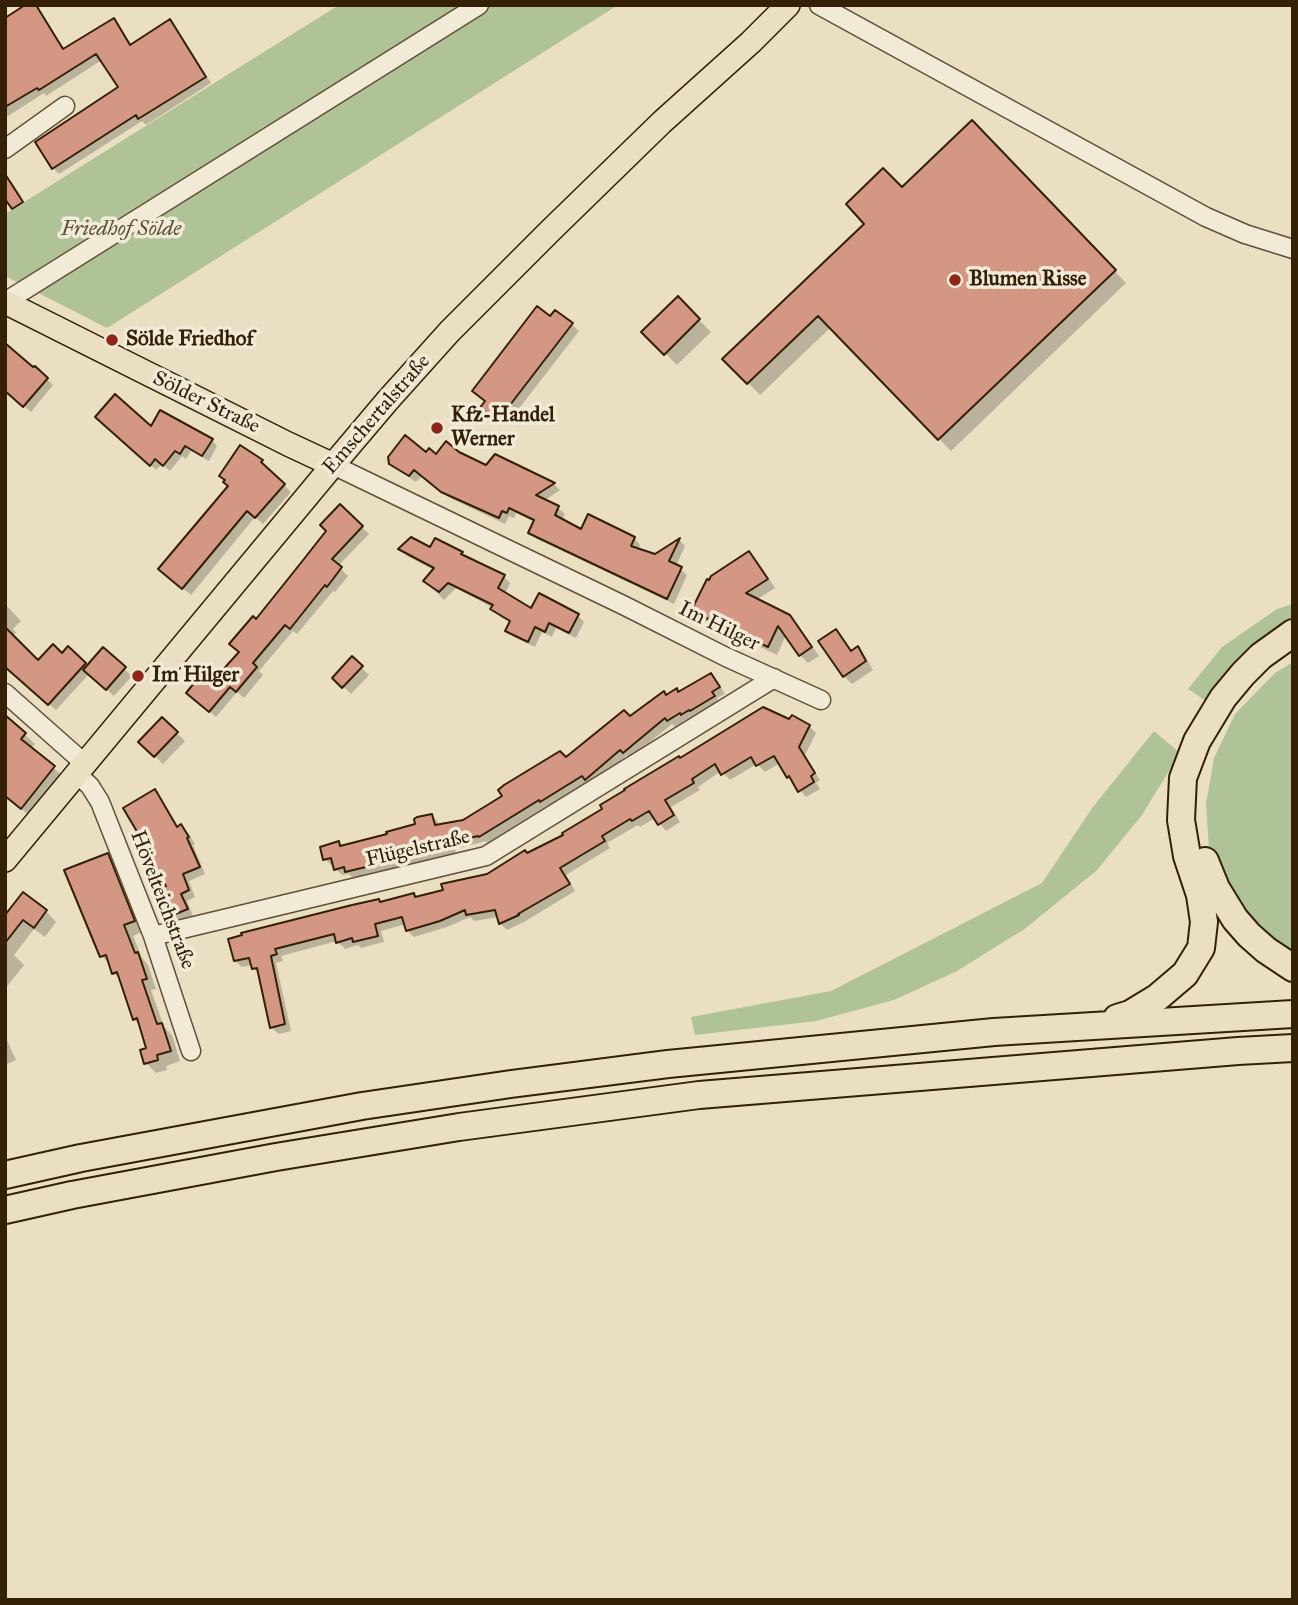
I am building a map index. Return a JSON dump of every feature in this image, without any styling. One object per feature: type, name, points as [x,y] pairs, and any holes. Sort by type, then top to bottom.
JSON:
[{"type":"highway","points":[[1098,1025],[1130,1014],[1158,998],[1185,974],[1200,948],[1204,922],[1181,820],[1183,778],[1197,741],[1223,698],[1261,656],[1293,634]]},
{"type":"highway","points":[[1293,652],[1257,678],[1223,720],[1205,759],[1199,781],[1198,806],[1202,850],[1224,903],[1248,935],[1293,968]]},
{"type":"highway","points":[[5,1175],[80,1157],[362,1107],[668,1064],[863,1044],[1098,1025],[1293,1014]]},
{"type":"highway","points":[[5,1210],[276,1157],[458,1127],[699,1095],[1293,1048]]},
{"type":"main road","name":"Emschertalstraße","points":[[5,860],[388,400],[450,331],[653,131],[788,5]]},
{"type":"main road","name":"Sölder Straße","points":[[5,302],[334,465]]},
{"type":"street","points":[[5,302],[479,5]]},
{"type":"street","points":[[819,5],[1206,217],[1245,234],[1293,249]]},
{"type":"street","points":[[5,149],[65,106]]},
{"type":"street","name":"Im Hilger","points":[[334,465],[726,657],[821,700]]},
{"type":"street","name":"Flügelstraße","points":[[153,936],[486,856],[775,678]]},
{"type":"street","name":"Hövelteichstraße","points":[[5,693],[80,768],[100,802],[153,936],[191,1051]]},
{"type":"green space","name":"Friedhof Sölde","points":[[339,5],[618,5],[107,328],[5,276],[5,214]]},
{"type":"green space","points":[[1293,604],[1293,626],[1212,705],[1188,689],[1222,647],[1277,609]]},
{"type":"green space","points":[[1293,662],[1293,958],[1254,930],[1226,890],[1209,849],[1206,804],[1214,758],[1235,714],[1275,673]]},
{"type":"green space","points":[[1154,731],[1180,753],[1142,815],[1097,870],[1026,928],[957,971],[894,1000],[816,1021],[695,1035],[691,1017],[831,991],[1042,883],[1093,807]]},
{"type":"building","points":[[25,5],[36,5],[63,49],[114,18],[130,45],[170,19],[206,77],[138,119],[136,115],[52,169],[35,142],[118,87],[96,54],[39,90],[37,88],[5,107],[5,18]]},
{"type":"building","name":"Blumen Risse","points":[[972,120],[1116,270],[938,440],[818,316],[747,384],[722,359],[864,224],[846,204],[883,168],[902,187]]},
{"type":"building","points":[[5,174],[23,202],[12,209],[5,199]]},
{"type":"building","points":[[678,296],[700,319],[664,355],[641,332]]},
{"type":"building","points":[[537,306],[550,316],[555,310],[573,323],[500,418],[479,409],[485,401],[472,391]]},
{"type":"building","points":[[5,343],[48,378],[23,407],[5,391]]},
{"type":"building","points":[[115,394],[151,426],[160,410],[213,439],[202,456],[185,446],[180,454],[175,451],[163,466],[155,459],[150,466],[95,417]]},
{"type":"building","points":[[405,435],[426,452],[429,448],[436,454],[446,441],[459,452],[486,465],[495,454],[555,483],[536,495],[559,506],[555,515],[581,529],[588,514],[635,537],[631,546],[655,554],[680,538],[669,561],[682,567],[667,599],[528,533],[534,520],[509,508],[507,513],[502,511],[499,518],[441,492],[414,470],[409,476],[389,464],[388,457]]},
{"type":"building","points":[[240,445],[263,460],[261,462],[285,484],[255,518],[247,511],[182,589],[158,569],[228,486],[219,476]]},
{"type":"building","points":[[340,504],[363,526],[332,559],[342,567],[290,629],[285,625],[253,663],[257,667],[236,692],[230,687],[209,712],[186,693],[207,667],[218,676],[239,652],[229,644],[253,616],[256,619],[300,564],[326,531],[320,525]]},
{"type":"building","points":[[411,537],[430,547],[435,538],[505,575],[498,588],[531,608],[539,593],[579,614],[569,633],[549,623],[545,632],[535,627],[528,642],[505,631],[510,621],[490,609],[493,605],[448,583],[439,592],[423,581],[434,568],[398,549]]},
{"type":"building","points":[[749,551],[768,579],[746,593],[790,615],[812,647],[799,656],[778,626],[768,647],[691,611],[707,579]]},
{"type":"building","points":[[5,627],[38,660],[53,644],[62,653],[68,646],[86,663],[48,705],[5,667]]},
{"type":"building","points":[[836,629],[851,651],[858,646],[866,661],[843,677],[818,641]]},
{"type":"building","points":[[103,647],[126,667],[106,690],[83,670]]},
{"type":"building","points":[[352,656],[363,666],[342,688],[332,678]]},
{"type":"building","points":[[711,673],[720,687],[712,692],[715,696],[681,715],[680,713],[667,721],[665,718],[623,753],[620,750],[585,780],[582,776],[479,837],[449,843],[450,847],[345,872],[344,867],[334,870],[331,858],[323,860],[320,847],[339,841],[340,846],[387,834],[386,832],[415,824],[414,819],[417,817],[432,814],[435,825],[463,820],[502,796],[498,790],[504,785],[560,751],[566,757],[624,710],[630,716],[664,691],[666,695],[677,688],[678,692]]},
{"type":"building","points":[[763,707],[789,719],[792,715],[810,725],[799,747],[815,773],[811,776],[814,782],[798,792],[774,756],[756,766],[751,757],[721,775],[715,764],[692,779],[694,783],[665,800],[674,815],[658,825],[649,811],[602,836],[605,841],[560,868],[570,884],[499,924],[495,910],[466,915],[465,910],[406,931],[402,917],[375,924],[378,936],[353,942],[352,938],[336,943],[334,934],[275,949],[277,954],[271,956],[285,1024],[270,1028],[257,968],[252,969],[249,958],[234,961],[228,939],[242,935],[241,933],[352,905],[379,899],[380,902],[414,893],[415,897],[443,890],[441,884],[487,874],[525,850],[527,853],[563,835],[562,833],[602,809],[600,805],[624,789]]},
{"type":"building","points":[[5,715],[26,733],[21,739],[55,766],[21,809],[5,796]]},
{"type":"building","points":[[162,717],[178,732],[154,757],[138,742]]},
{"type":"building","points":[[155,789],[177,827],[181,824],[189,837],[187,838],[200,867],[183,874],[189,890],[181,894],[188,909],[173,915],[169,907],[163,909],[155,890],[166,886],[138,842],[142,840],[123,808]]},
{"type":"building","points":[[108,853],[135,921],[124,925],[135,953],[138,952],[147,979],[142,980],[157,1024],[162,1023],[171,1051],[157,1055],[158,1060],[144,1064],[140,1050],[146,1048],[137,1018],[133,1020],[117,972],[112,974],[106,955],[100,957],[64,870]]},
{"type":"building","points":[[23,892],[47,910],[34,928],[23,920],[5,943],[5,915]]},
{"type":"place","name":"Blumen Risse","points":[[955,280]]},
{"type":"place","name":"Sölde Friedhof","points":[[112,340]]},
{"type":"place","name":"Kfz-Handel Werner","points":[[437,428]]},
{"type":"place","name":"Im Hilger","points":[[138,676]]}]
